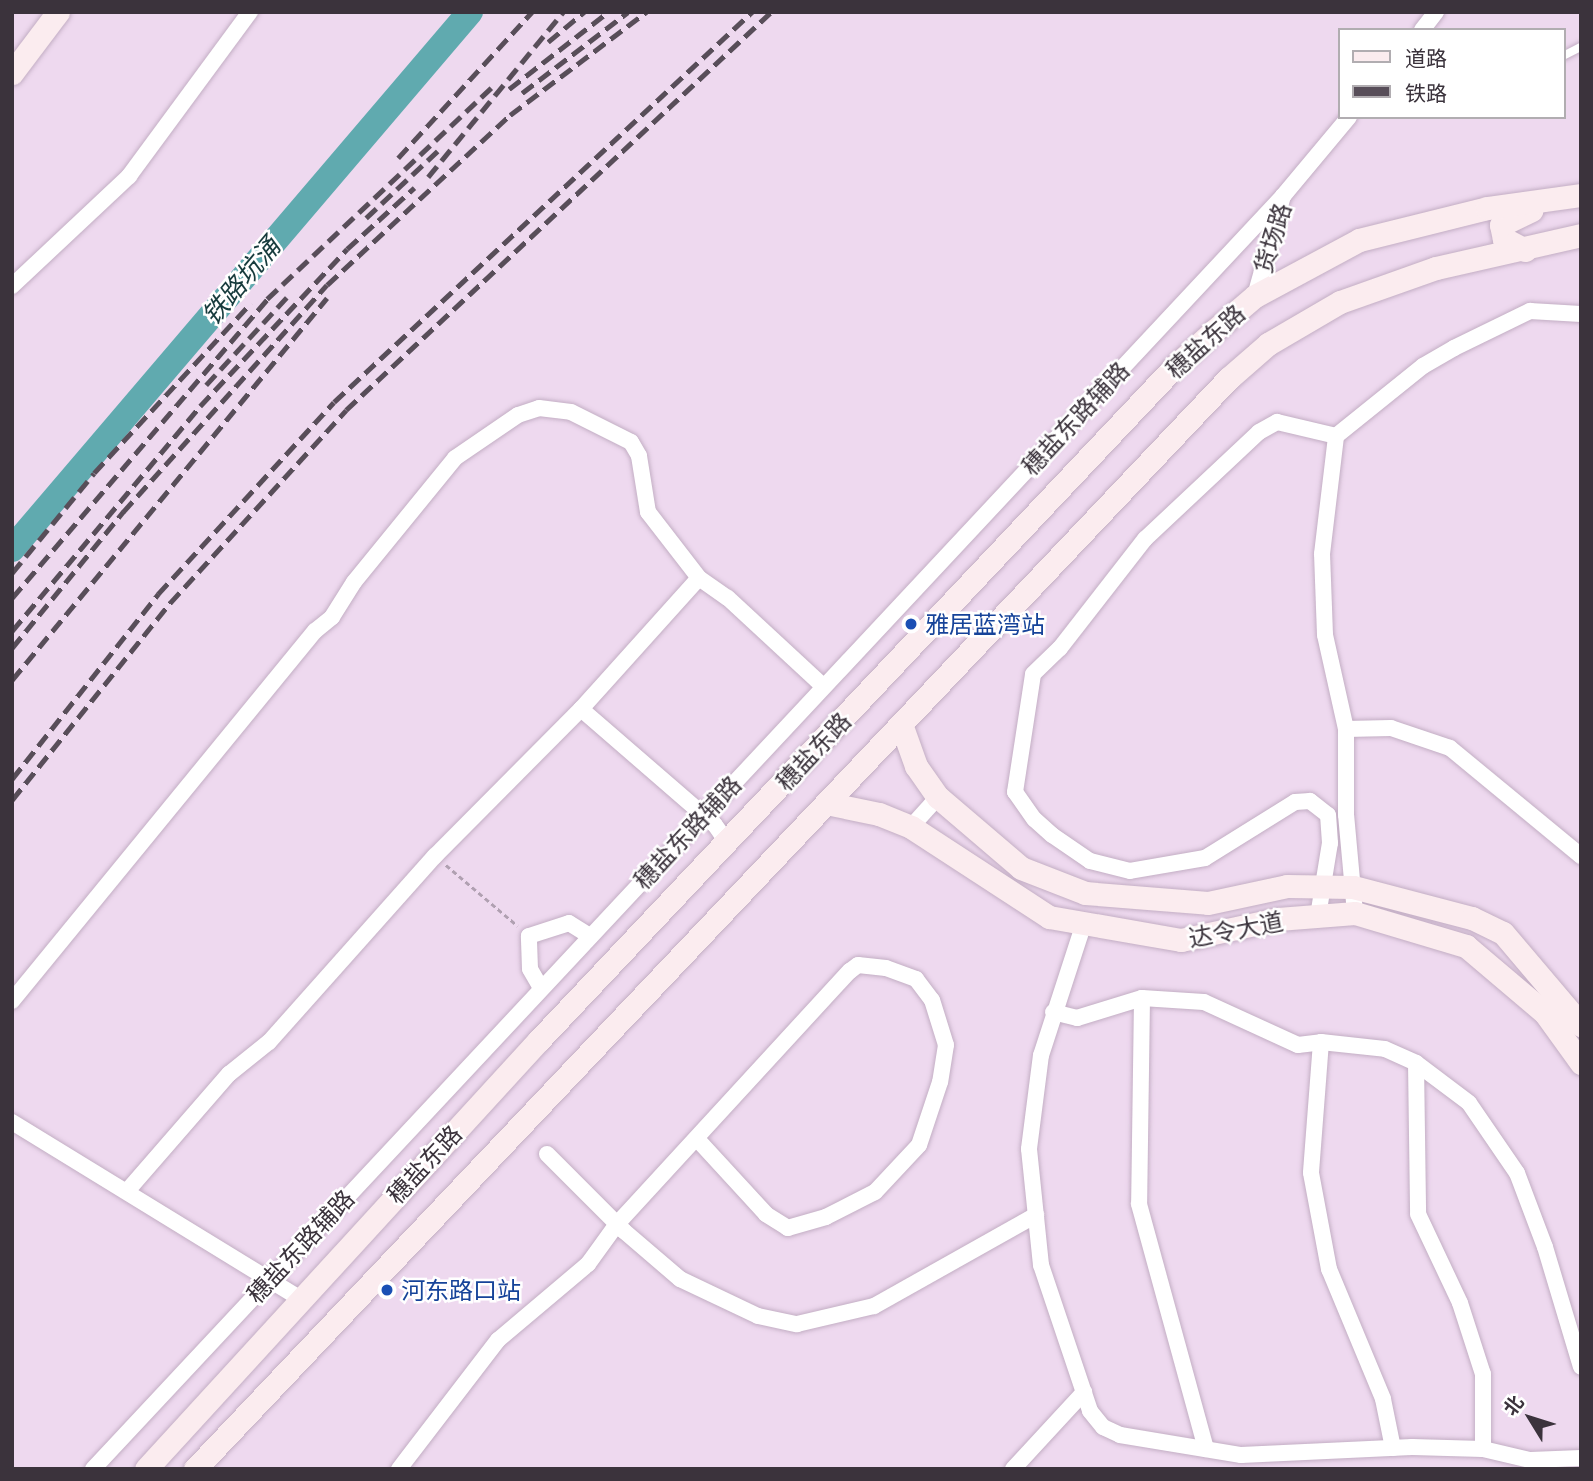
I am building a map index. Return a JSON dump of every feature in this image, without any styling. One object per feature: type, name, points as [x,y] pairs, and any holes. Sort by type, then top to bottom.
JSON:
[{"type":"main road","points":[[12,72],[58,12]]},
{"type":"main road","name":"穗盐东路","points":[[146,1469],[299,1298],[1174,367],[1255,296],[1360,240],[1487,208],[1581,195]]},
{"type":"main road","points":[[1525,250],[1504,239],[1501,225],[1558,200]]},
{"type":"main road","name":"穗盐东路","points":[[195,1469],[1186,420],[1268,344],[1321,312],[1380,286],[1436,268],[1525,250],[1581,235]]},
{"type":"main road","name":"达令大道","points":[[901,724],[916,766],[938,797],[1021,868],[1085,893],[1208,903],[1287,886],[1353,887],[1472,918],[1503,933],[1581,1025]]},
{"type":"main road","name":"达令大道","points":[[826,803],[879,814],[911,827],[1049,917],[1181,940],[1278,919],[1355,913],[1466,946],[1483,957],[1545,1013],[1581,1063]]},
{"type":"street","points":[[12,286],[129,176],[250,12]]},
{"type":"street","name":"货场路","points":[[1255,296],[1283,196],[1347,119]]},
{"type":"street","name":"穗盐东路辅路","points":[[93,1469],[1283,196]]},
{"type":"street","points":[[1355,913],[1346,815],[1346,729],[1325,635],[1322,554],[1336,436],[1423,366],[1454,348],[1530,311],[1581,314]]},
{"type":"street","points":[[12,1001],[315,631],[332,617],[354,582],[455,458],[485,434],[539,408],[570,412],[631,442],[639,456],[648,512],[699,579],[728,598],[823,686]]},
{"type":"street","points":[[1318,916],[1330,843],[1328,815],[1310,801],[1295,802],[1205,858],[1130,871],[1090,862],[1034,819],[1015,792],[1032,674],[1060,648],[1145,539],[1259,432],[1277,422],[1336,436]]},
{"type":"street","points":[[128,1190],[229,1074],[269,1042],[435,856],[581,709],[699,579]]},
{"type":"street","points":[[581,709],[703,814],[727,842]]},
{"type":"street","points":[[1346,729],[1391,728],[1450,748],[1581,856]]},
{"type":"street","points":[[911,827],[938,797]]},
{"type":"street","points":[[541,988],[530,969],[529,936],[569,923],[590,936]]},
{"type":"street","points":[[1084,923],[1041,1055],[1029,1149],[1041,1265],[1090,1411],[1102,1427],[1120,1435],[1241,1455],[1393,1448],[1483,1450],[1530,1460],[1581,1458]]},
{"type":"street","points":[[398,1469],[498,1340],[587,1264],[617,1224],[858,965],[886,968],[916,979],[932,1000],[946,1045],[940,1082],[919,1145],[875,1192],[826,1217],[788,1228],[766,1214],[698,1140]]},
{"type":"street","points":[[1053,1012],[1077,1018],[1142,998],[1204,1002],[1298,1045],[1321,1042],[1385,1049],[1416,1063],[1469,1103],[1517,1174],[1545,1247],[1581,1367]]},
{"type":"street","points":[[1142,998],[1139,1204],[1206,1449]]},
{"type":"street","points":[[1321,1042],[1311,1173],[1329,1269],[1383,1399],[1393,1448]]},
{"type":"street","points":[[1416,1063],[1418,1214],[1460,1303],[1483,1374],[1483,1450]]},
{"type":"street","points":[[12,1122],[128,1190],[169,1222],[271,1278],[299,1298]]},
{"type":"street","points":[[547,1154],[617,1224],[681,1279],[758,1316],[797,1324],[874,1306],[1036,1215]]},
{"type":"street","points":[[1013,1469],[1084,1392]]},
{"type":"lane","points":[[1565,55],[1581,47]]},
{"type":"path","points":[[435,856],[529,936]]},
{"type":"waterway","name":"铁路坑涌","points":[[12,549],[470,12]]},
{"type":"railway","points":[[398,158],[532,12]]},
{"type":"railway","points":[[428,177],[563,12]]},
{"type":"railway","points":[[548,42],[584,12]]},
{"type":"railway","points":[[509,89],[608,12]]},
{"type":"railway","points":[[522,93],[628,12]]},
{"type":"railway","points":[[12,648],[123,512],[327,285],[510,115],[646,12]]},
{"type":"railway","points":[[12,779],[158,594],[334,402],[752,12]]},
{"type":"railway","points":[[12,800],[170,603],[346,410],[771,12]]},
{"type":"railway","points":[[12,598],[267,299],[493,86]]},
{"type":"railway","points":[[366,218],[443,146]]},
{"type":"railway","points":[[12,631],[200,406],[347,249],[414,188]]},
{"type":"railway","points":[[206,385],[287,297]]},
{"type":"railway","points":[[12,680],[327,298]]},
{"type":"railway","points":[[12,573],[94,473],[251,303]]},
{"type":"place","name":"雅居蓝湾站","points":[[911,624]]},
{"type":"place","name":"河东路口站","points":[[387,1290]]}]
